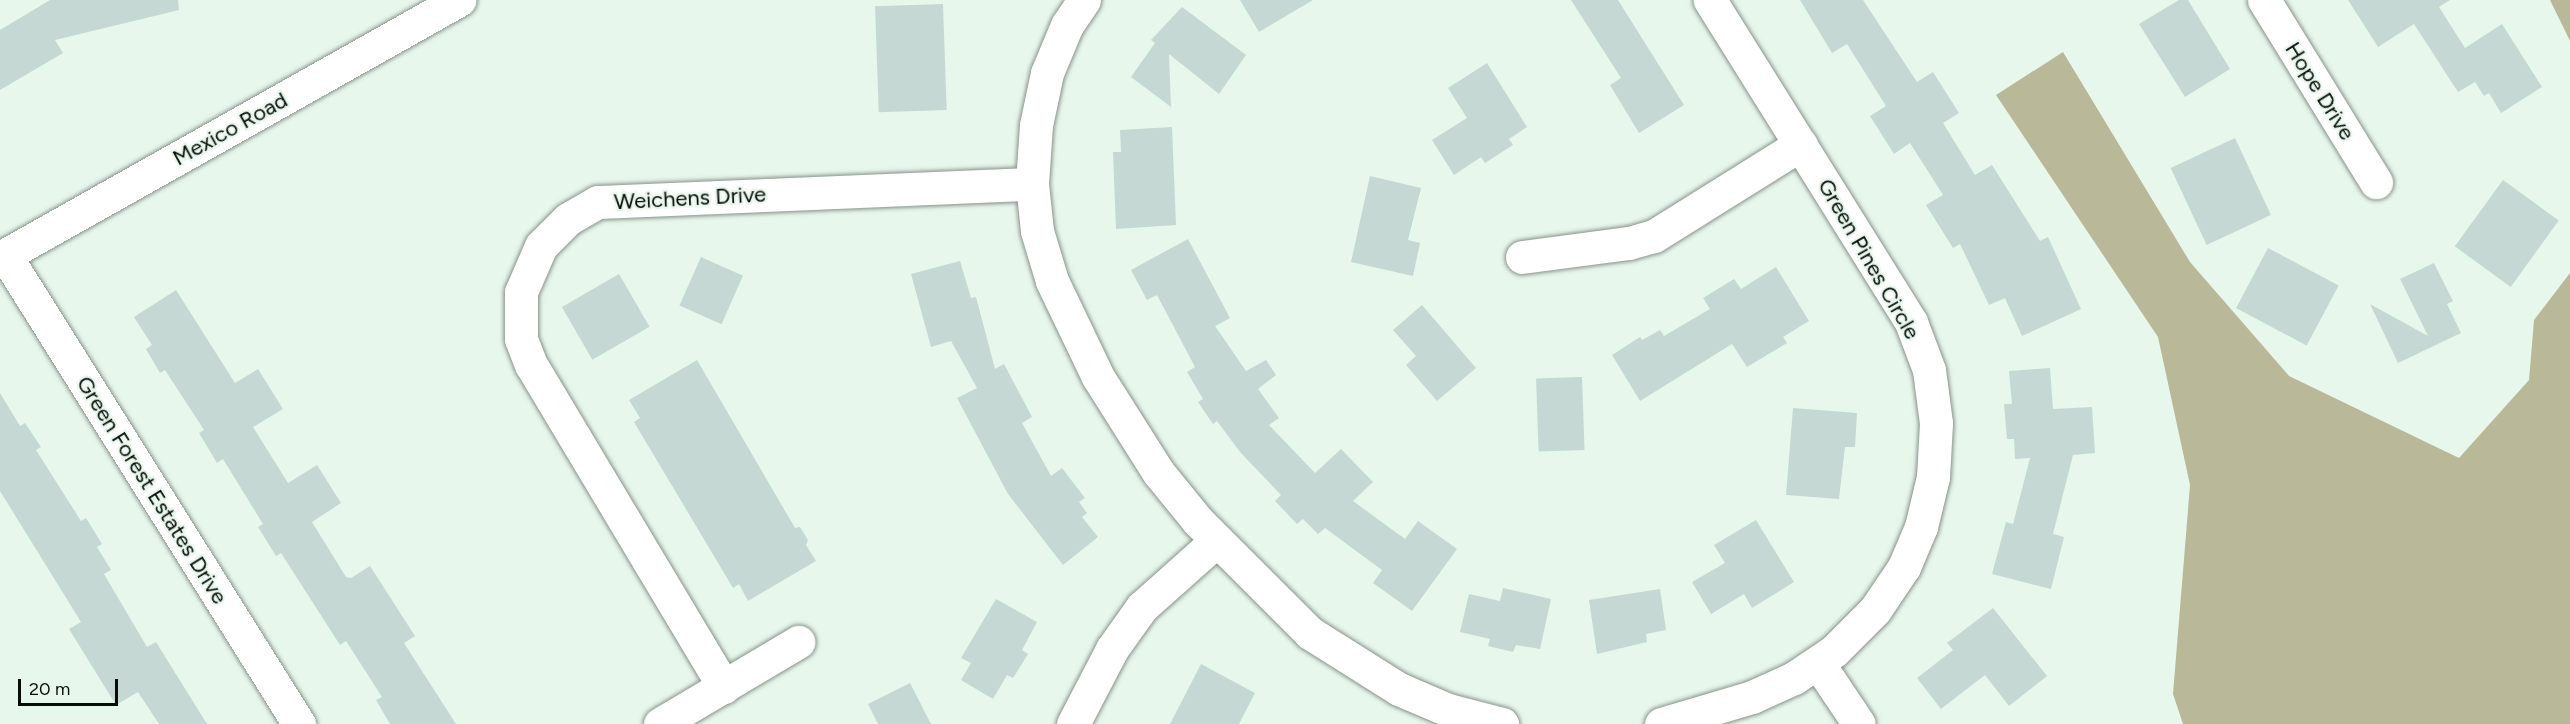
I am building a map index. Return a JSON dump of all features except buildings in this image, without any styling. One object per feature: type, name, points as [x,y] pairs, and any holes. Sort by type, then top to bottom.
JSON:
[{"type":"street","name":"Mexico Road","points":[[2,257],[459,0]]},
{"type":"street","points":[[1084,0],[1067,26],[1047,73],[1036,125],[1032,184],[1037,231],[1052,281],[1093,368],[1158,472],[1216,542],[1310,633],[1354,663],[1399,689],[1448,710],[1502,724]]},
{"type":"street","name":"Green Pines Circle","points":[[1661,724],[1752,697],[1818,663],[1875,610],[1904,567],[1921,527],[1934,477],[1936,423],[1929,370],[1911,322],[1710,0]]},
{"type":"street","name":"Hope Drive","points":[[2264,0],[2376,182]]},
{"type":"street","points":[[1522,257],[1629,243],[1654,236],[1801,144]]},
{"type":"street","name":"Weichens Drive","points":[[724,687],[531,365],[521,339],[520,292],[541,246],[568,219],[598,202],[1032,184]]},
{"type":"street","name":"Green Forest Estates Drive","points":[[2,257],[299,724]]},
{"type":"street","points":[[1073,724],[1112,649],[1142,607],[1216,542]]},
{"type":"street","points":[[660,724],[798,642]]},
{"type":"street","points":[[1818,663],[1859,724]]},
{"type":"green space","points":[[2550,0],[2570,0],[2570,41]]},
{"type":"green space","points":[[2063,52],[2190,262],[2289,376],[2459,458],[2529,380],[2534,320],[2570,273],[2570,724],[2183,724],[2173,694],[2190,485],[2158,337],[1996,95]]}]
